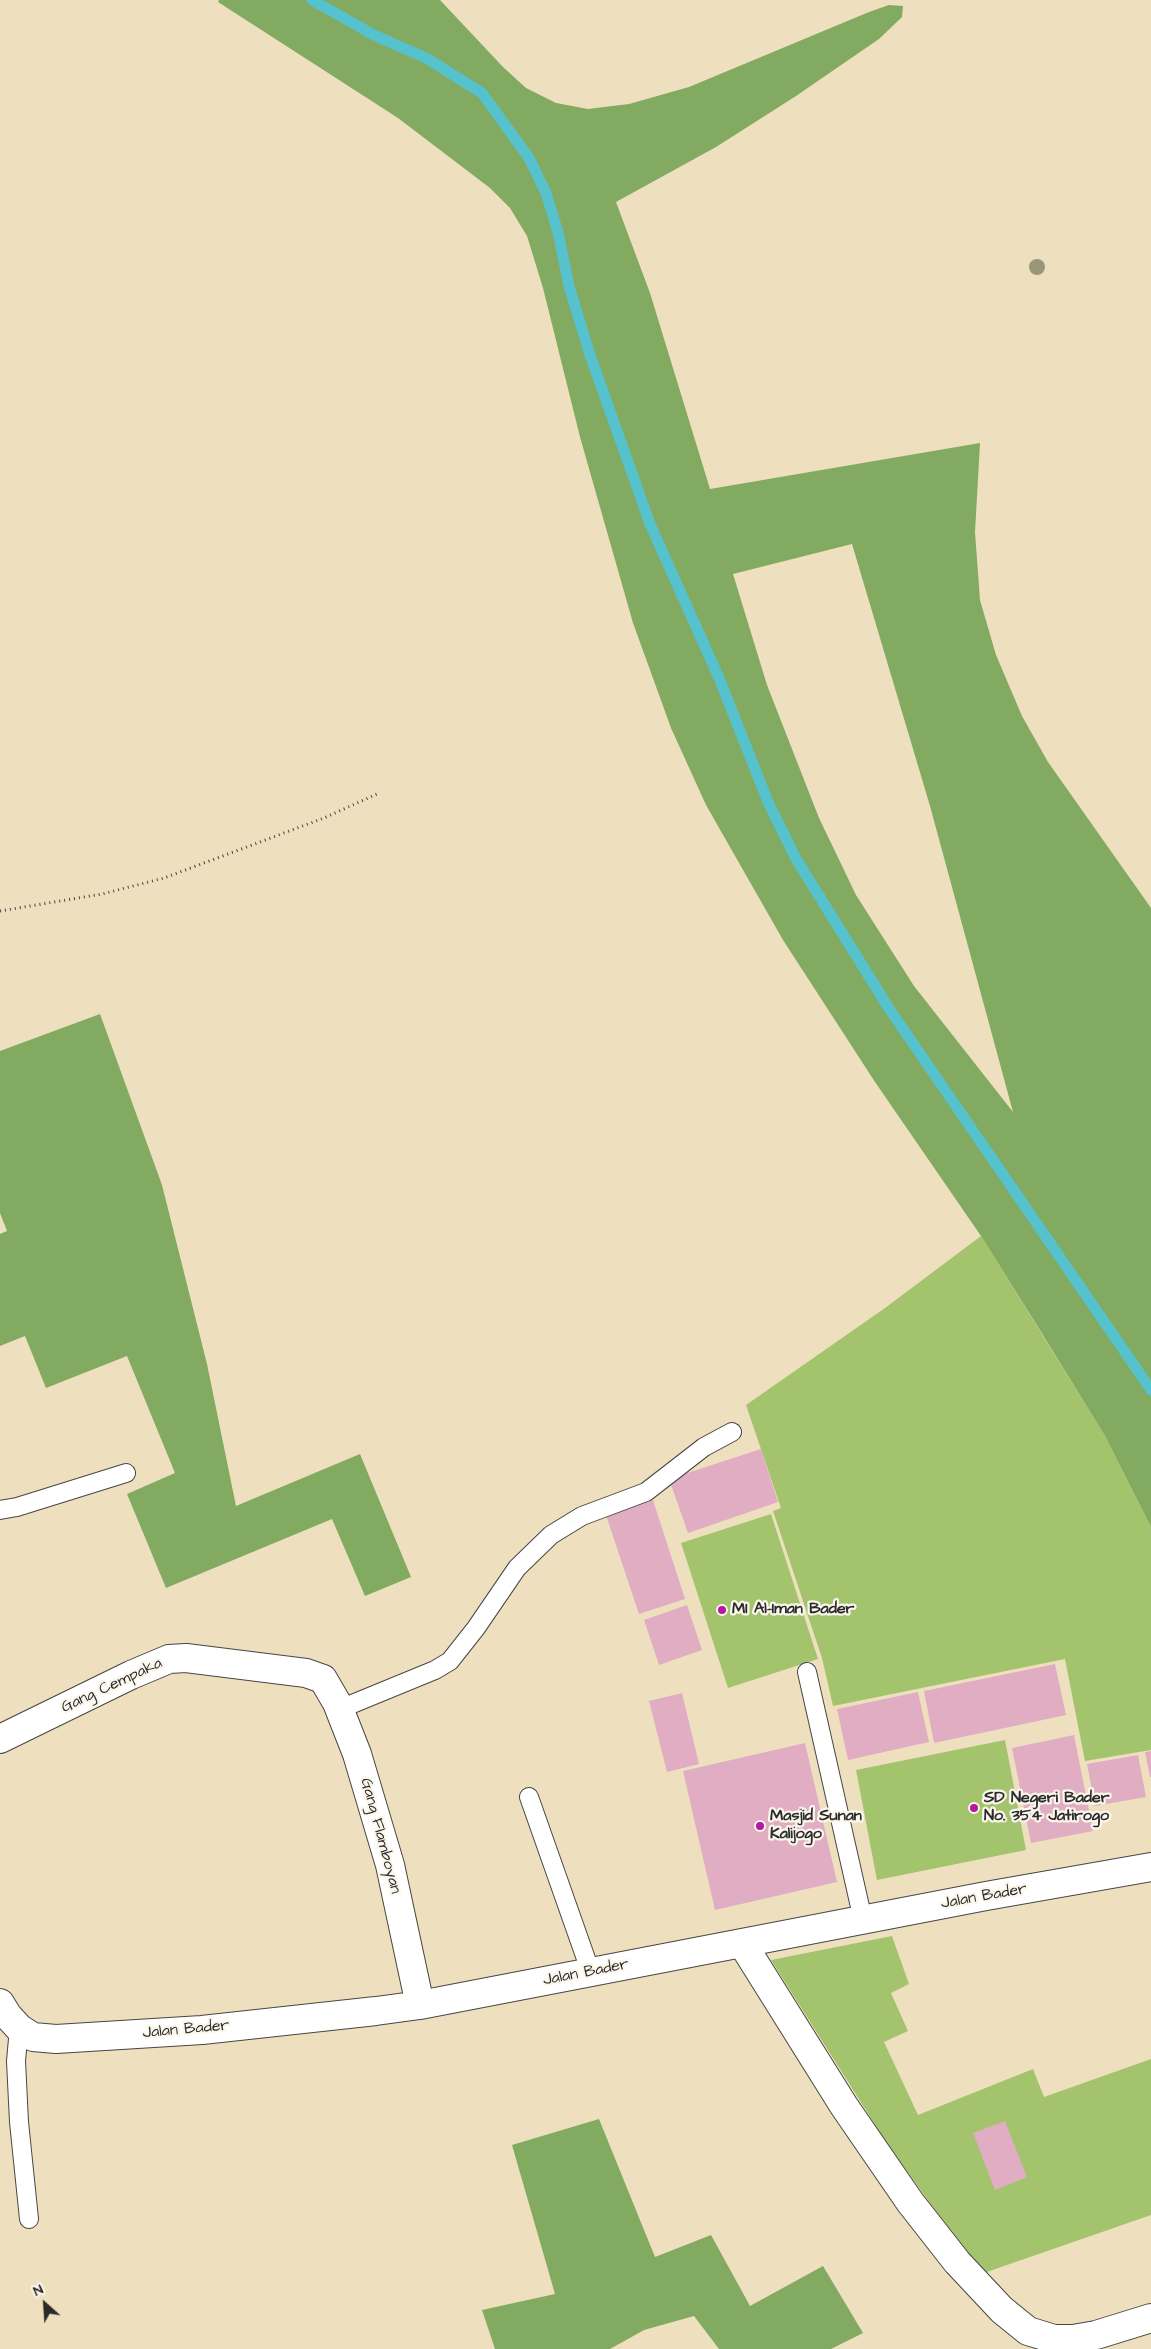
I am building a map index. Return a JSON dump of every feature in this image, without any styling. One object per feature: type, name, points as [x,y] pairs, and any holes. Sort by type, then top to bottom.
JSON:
[{"type":"street","name":"Gang Cempaka","points":[[0,1739],[131,1675],[169,1659],[186,1658],[306,1673],[319,1677]]},
{"type":"street","name":"Gang Flamboyan","points":[[319,1677],[329,1687],[340,1709],[357,1754],[390,1865],[420,2005]]},
{"type":"street","name":"Jalan Bader","points":[[19,2028],[33,2037],[66,2039],[202,2030],[420,2005],[1151,1867]]},
{"type":"street","points":[[742,1943],[844,2106],[905,2195],[957,2262],[1002,2310],[1028,2331],[1054,2339],[1096,2334],[1151,2318]]},
{"type":"street","points":[[0,2003],[19,2028]]},
{"type":"lane","points":[[340,1709],[435,1670],[450,1661],[476,1628],[517,1568],[551,1535],[582,1516],[646,1492],[704,1447],[732,1432]]},
{"type":"lane","points":[[0,1510],[17,1507],[126,1472]]},
{"type":"lane","points":[[808,1672],[863,1920]]},
{"type":"lane","points":[[529,1797],[591,1973]]},
{"type":"lane","points":[[19,2028],[16,2061],[19,2122],[29,2219]]},
{"type":"path","points":[[0,911],[102,894],[164,878],[324,818],[377,794]]},
{"type":"green space","points":[[219,0],[440,0],[503,67],[526,88],[556,103],[588,109],[629,104],[689,87],[869,12],[889,5],[903,6],[902,17],[879,39],[796,96],[716,147],[616,202],[650,293],[710,489],[980,443],[975,532],[980,600],[996,655],[1022,716],[1048,762],[1151,908],[1151,1527],[1105,1436],[1041,1332],[981,1236],[875,1082],[783,940],[706,805],[671,728],[633,623],[580,437],[543,288],[527,236],[510,208],[490,188],[398,118],[218,2]],"holes":[[[852,544],[930,806],[1013,1112],[914,986],[856,895],[819,818],[767,685],[733,574]]]},
{"type":"green space","points":[[100,1014],[162,1185],[207,1364],[236,1506],[360,1454],[411,1577],[365,1596],[332,1519],[166,1588],[127,1494],[175,1473],[127,1356],[46,1388],[25,1336],[0,1346],[0,1234],[7,1231],[0,1213],[0,1051]]},
{"type":"green space","points":[[981,1236],[1105,1436],[1151,1527],[1151,1750],[1085,1761],[1065,1659],[833,1706],[822,1658],[773,1511],[781,1508],[746,1405],[885,1308]]},
{"type":"green space","points":[[771,1514],[818,1659],[728,1688],[681,1543]]},
{"type":"green space","points":[[1005,1740],[1026,1850],[877,1880],[856,1770]]},
{"type":"green space","points":[[892,1936],[909,1984],[891,1993],[908,2031],[884,2042],[918,2115],[1033,2069],[1044,2097],[1151,2059],[1151,2215],[984,2273],[886,2142],[771,1960]]},
{"type":"green space","points":[[599,2119],[655,2257],[711,2235],[750,2306],[823,2266],[863,2333],[831,2349],[719,2349],[694,2316],[644,2330],[610,2349],[495,2349],[482,2310],[555,2294],[512,2145]]},
{"type":"building","points":[[761,1449],[778,1502],[688,1533],[669,1479]]},
{"type":"building","points":[[653,1500],[685,1599],[639,1614],[606,1515]]},
{"type":"building","points":[[687,1605],[702,1650],[659,1665],[644,1620]]},
{"type":"building","points":[[1055,1664],[1066,1715],[934,1743],[924,1691]]},
{"type":"building","points":[[918,1692],[929,1742],[848,1760],[837,1709]]},
{"type":"building","points":[[682,1693],[699,1764],[667,1772],[649,1701]]},
{"type":"building","points":[[1074,1735],[1093,1831],[1031,1843],[1012,1748]]},
{"type":"building","name":"Masjid Sunan Kalijogo","points":[[805,1743],[837,1882],[715,1910],[683,1771]]},
{"type":"building","points":[[1151,1751],[1151,1777],[1150,1777],[1145,1752]]},
{"type":"building","points":[[1138,1755],[1146,1797],[1095,1806],[1087,1764]]},
{"type":"building","points":[[1005,2121],[1027,2177],[995,2190],[973,2133]]},
{"type":"waterway","points":[[312,0],[374,35],[428,59],[482,93],[529,158],[546,193],[558,232],[569,286],[590,355],[650,524],[719,678],[768,802],[795,857],[888,1007],[1151,1390]]},
{"type":"place","name":"MI Al-Iman Bader","points":[[722,1610]]},
{"type":"place","name":"SD Negeri Bader No. 354 Jatirogo","points":[[974,1808]]},
{"type":"place","name":"Masjid Sunan Kalijogo","points":[[760,1826]]}]
